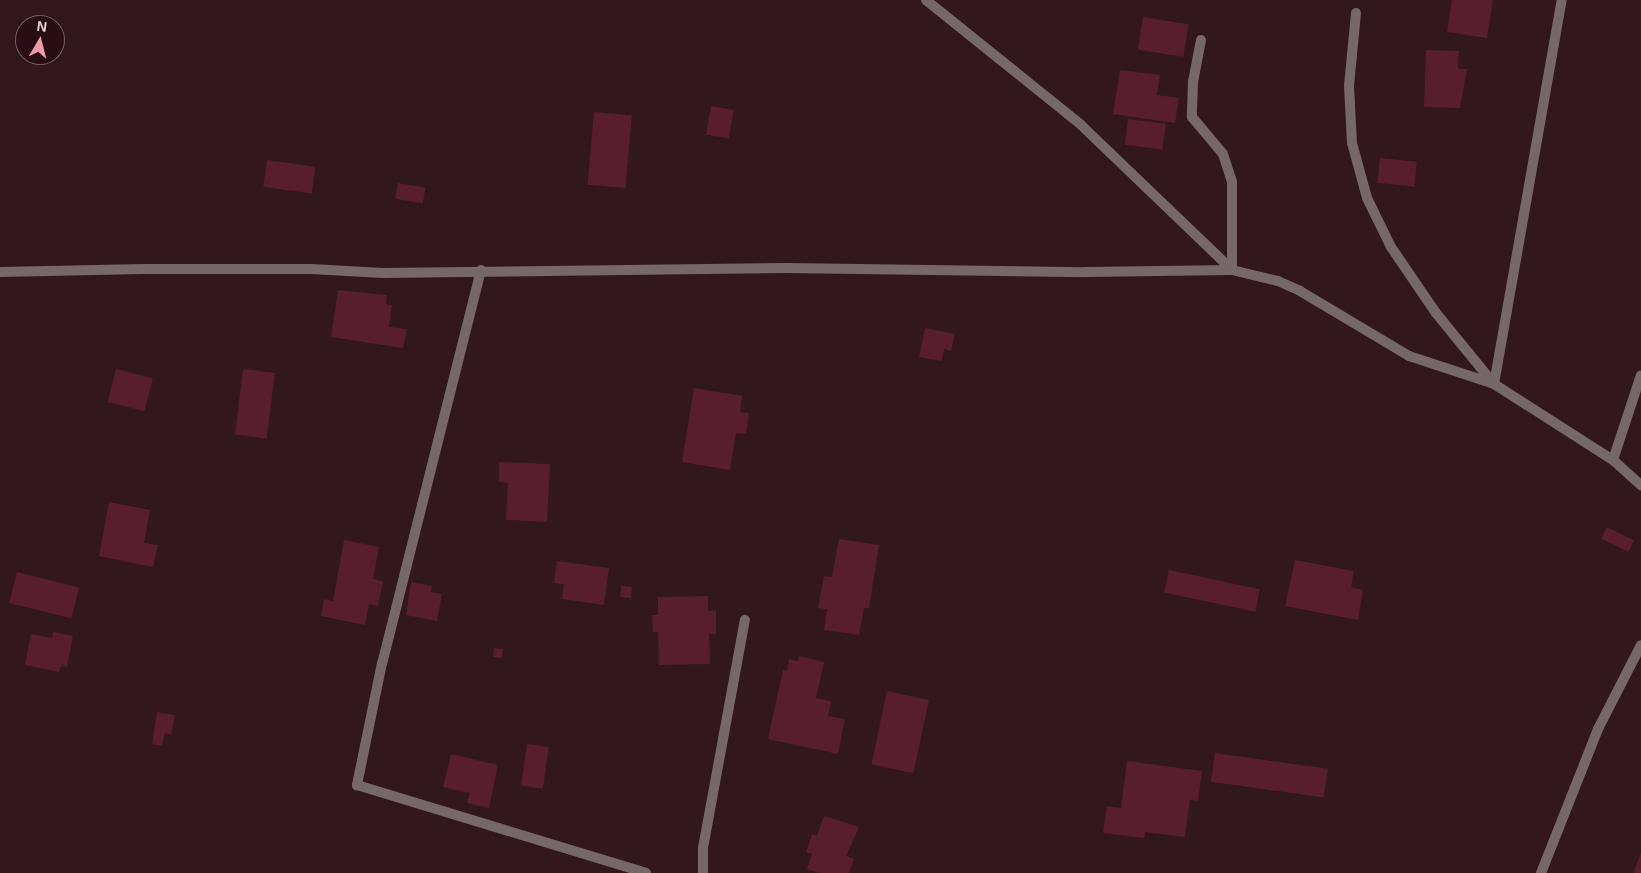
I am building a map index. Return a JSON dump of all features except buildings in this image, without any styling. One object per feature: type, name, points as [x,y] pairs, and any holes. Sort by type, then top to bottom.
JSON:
[{"type":"street","points":[[926,0],[1080,124],[1232,270]]},
{"type":"street","points":[[1494,384],[1562,0]]},
{"type":"street","points":[[1356,13],[1349,86],[1352,143],[1367,198],[1391,247],[1436,313],[1494,384]]},
{"type":"street","points":[[1201,40],[1193,82],[1192,117],[1224,154],[1232,182],[1232,270]]},
{"type":"street","points":[[0,272],[143,269],[311,269],[383,273],[481,270],[787,268],[1086,272],[1232,270],[1278,281],[1300,291],[1408,356],[1494,384],[1613,460],[1641,485]]},
{"type":"street","points":[[481,270],[382,663],[357,785],[646,873]]},
{"type":"street","points":[[1613,460],[1641,375]]},
{"type":"street","points":[[703,873],[703,848],[745,620]]},
{"type":"street","points":[[1541,873],[1598,729],[1641,645]]}]
